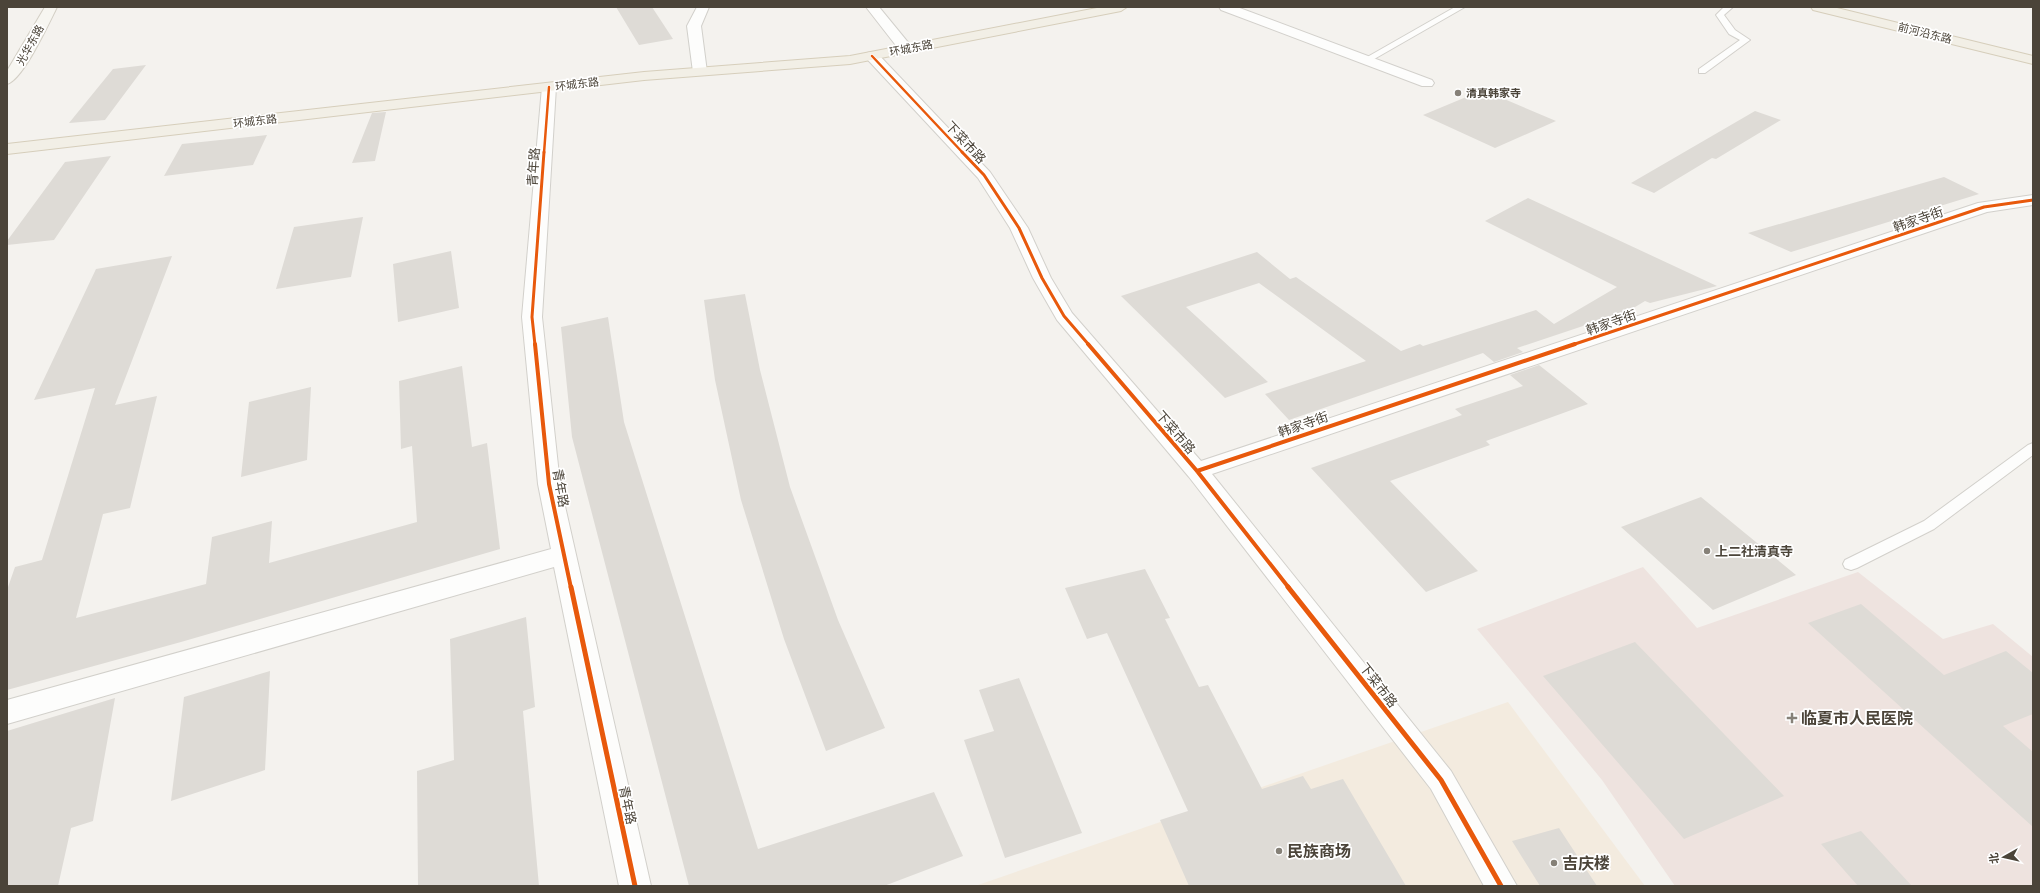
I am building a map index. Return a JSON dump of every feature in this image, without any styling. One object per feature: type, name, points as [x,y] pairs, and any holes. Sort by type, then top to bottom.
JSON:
[{"type":"main road","name":"光华东路","points":[[7,80],[18,67],[51,7]]},
{"type":"main road","name":"环城东路","points":[[7,149],[549,87],[700,72],[850,60],[1121,7]]},
{"type":"main road","name":"前河沿东路","points":[[1817,7],[2033,60]]},
{"type":"street","points":[[700,72],[694,26],[704,7]]},
{"type":"street","points":[[872,7],[906,49]]},
{"type":"street","points":[[1225,7],[1427,83]]},
{"type":"street","name":"下菜市路","points":[[872,56],[984,176],[1019,228],[1042,278],[1064,316],[1197,471],[1441,780],[1501,886]]},
{"type":"street","name":"青年路","points":[[549,87],[532,317],[549,484],[635,886]]},
{"type":"street","name":"韩家寺街","points":[[1197,471],[1984,207],[2033,200]]},
{"type":"street","points":[[7,712],[564,555]]},
{"type":"lane","points":[[1366,60],[1461,7]]},
{"type":"lane","points":[[1702,71],[1746,40],[1732,32],[1720,15],[1729,7]]},
{"type":"lane","points":[[1851,564],[1929,525],[2033,448]]},
{"type":"shaded area","name":"临夏市人民医院","points":[[1643,567],[1697,628],[1858,572],[1943,639],[1993,624],[2033,657],[2033,886],[1675,886],[1602,780],[1477,629]]},
{"type":"shaded area","points":[[1508,702],[1645,886],[975,886]]},
{"type":"building","points":[[616,7],[652,7],[673,39],[639,45]]},
{"type":"building","points":[[146,65],[105,120],[69,123],[113,69]]},
{"type":"building","points":[[1483,90],[1556,121],[1495,148],[1423,115]]},
{"type":"building","points":[[1755,111],[1781,120],[1716,159],[1712,158],[1654,193],[1631,183]]},
{"type":"building","points":[[386,112],[375,161],[352,163],[372,113]]},
{"type":"building","points":[[267,135],[253,165],[164,176],[182,144]]},
{"type":"building","points":[[111,156],[54,240],[7,245],[7,241],[65,162]]},
{"type":"building","points":[[1944,177],[1979,194],[1791,252],[1748,233]]},
{"type":"building","points":[[1528,198],[1717,286],[1650,303],[1645,301],[1600,327],[1592,323],[1517,348],[1523,352],[1494,362],[1483,353],[1289,420],[1265,394],[1366,361],[1259,283],[1186,307],[1268,382],[1225,398],[1121,296],[1257,252],[1290,279],[1296,277],[1401,351],[1420,344],[1423,346],[1536,310],[1554,324],[1617,287],[1485,221]]},
{"type":"building","points":[[363,217],[351,277],[276,289],[294,227]]},
{"type":"building","points":[[451,251],[459,308],[398,322],[393,264]]},
{"type":"building","points":[[172,256],[115,405],[157,396],[130,508],[103,514],[76,618],[206,584],[212,537],[272,521],[269,563],[417,522],[412,446],[401,449],[399,381],[462,366],[472,447],[487,443],[500,549],[181,642],[7,690],[7,590],[15,567],[42,560],[95,388],[34,400],[96,269]]},
{"type":"building","points":[[745,294],[760,370],[790,487],[838,620],[885,728],[826,751],[784,639],[741,500],[715,380],[704,300]]},
{"type":"building","points":[[608,317],[624,422],[758,849],[934,792],[963,856],[884,886],[689,886],[572,437],[561,327]]},
{"type":"building","points":[[1539,365],[1588,404],[1486,441],[1490,445],[1390,481],[1478,571],[1426,592],[1311,468],[1462,415],[1455,409],[1523,386],[1510,375]]},
{"type":"building","points":[[311,387],[307,460],[241,477],[249,402]]},
{"type":"building","name":"上二社清真寺","points":[[1701,497],[1796,575],[1713,610],[1621,527]]},
{"type":"building","points":[[1145,569],[1170,618],[1165,619],[1199,687],[1208,685],[1262,789],[1303,776],[1311,789],[1343,779],[1406,886],[1189,886],[1160,820],[1188,811],[1107,633],[1087,639],[1065,588]]},
{"type":"building","points":[[1861,604],[1944,675],[2006,651],[2033,673],[2033,714],[2003,726],[2033,752],[2033,827],[1808,623]]},
{"type":"building","points":[[526,617],[535,707],[523,711],[539,886],[418,886],[417,771],[454,760],[450,639]]},
{"type":"building","points":[[1635,642],[1784,796],[1684,839],[1543,676]]},
{"type":"building","points":[[270,671],[265,770],[171,801],[184,697]]},
{"type":"building","points":[[1019,678],[1082,833],[1005,858],[964,740],[994,731],[979,690]]},
{"type":"building","points":[[115,698],[93,821],[71,828],[58,886],[7,886],[7,731]]},
{"type":"building","name":"吉庆楼","points":[[1559,828],[1597,886],[1540,886],[1512,841]]},
{"type":"building","points":[[1861,831],[1912,886],[1858,886],[1821,844]]},
{"type":"cycle path","points":[[872,56],[984,175],[1019,228],[1042,278],[1064,316],[1197,471],[1441,780],[1501,886]]},
{"type":"cycle path","points":[[549,87],[532,317],[549,484],[635,886]]},
{"type":"cycle path","points":[[1197,471],[1984,207],[2033,200]]},
{"type":"place","name":"清真韩家寺","points":[[1458,93]]},
{"type":"place","name":"上二社清真寺","points":[[1707,551]]},
{"type":"place","name":"临夏市人民医院","points":[[1792,718]]},
{"type":"place","name":"民族商场","points":[[1279,851]]},
{"type":"place","name":"吉庆楼","points":[[1554,863]]}]
